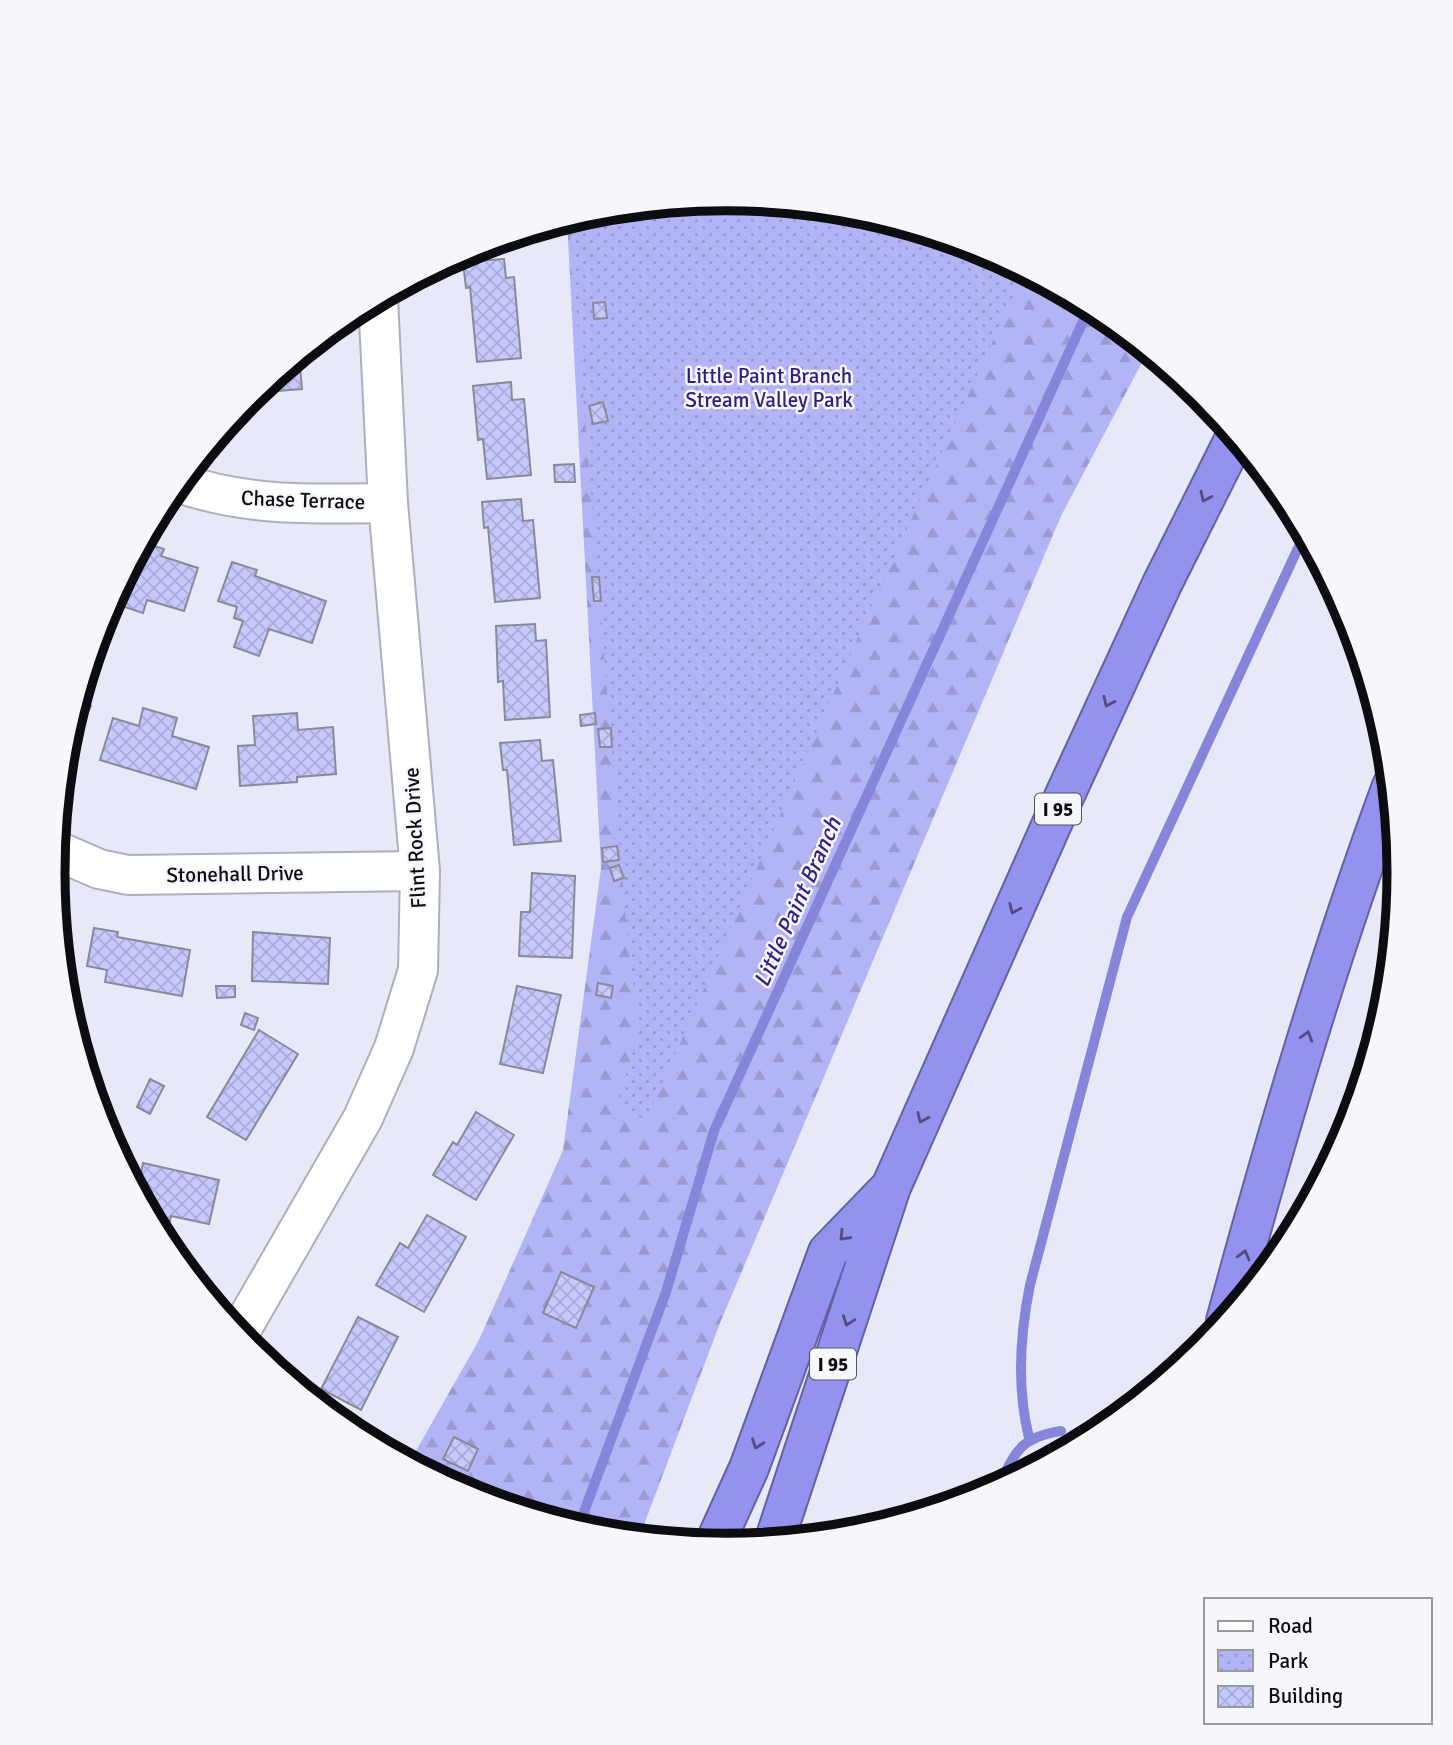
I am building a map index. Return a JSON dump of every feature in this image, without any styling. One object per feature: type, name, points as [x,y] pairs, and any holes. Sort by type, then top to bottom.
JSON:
[{"type":"highway","name":"I 95","points":[[777,1532],[891,1186],[1069,785],[1162,584],[1231,445]]},
{"type":"highway","points":[[1232,1299],[1278,1131],[1349,904],[1385,806]]},
{"type":"highway","points":[[719,1534],[749,1468],[828,1252],[891,1186]]},
{"type":"street","name":"Flint Rock Drive","points":[[244,1325],[363,1118],[394,1048],[418,970],[420,871],[388,503],[379,310]]},
{"type":"street","name":"Chase Terrace","points":[[190,485],[246,501],[303,504],[388,503]]},
{"type":"street","name":"Stonehall Drive","points":[[65,854],[99,869],[128,875],[420,871]]},
{"type":"green space","points":[[683,212],[770,212],[856,223],[939,246],[1019,279],[1094,322],[1144,359],[1061,516],[720,1323],[642,1529],[597,1522],[514,1499],[473,1484],[413,1455],[479,1340],[563,1150],[601,868],[568,230],[640,216]]},
{"type":"green space","name":"Little Paint Branch Stream Valley Park","points":[[683,212],[770,212],[813,216],[898,233],[980,261],[1021,280],[878,592],[646,1121],[617,1104],[639,1032],[627,936],[570,229],[640,216]]},
{"type":"building","points":[[504,259],[506,278],[514,277],[521,358],[477,362],[470,287],[466,288],[463,265],[472,261]]},
{"type":"building","points":[[605,302],[607,318],[594,319],[593,303]]},
{"type":"building","points":[[300,367],[302,389],[273,391]]},
{"type":"building","points":[[511,382],[512,400],[524,399],[531,475],[487,479],[483,439],[478,440],[473,386]]},
{"type":"building","points":[[603,402],[608,421],[593,424],[589,406]]},
{"type":"building","points":[[574,464],[575,482],[555,482],[554,465]]},
{"type":"building","points":[[521,499],[523,521],[533,520],[540,598],[495,602],[488,527],[484,528],[482,502]]},
{"type":"building","points":[[151,545],[164,549],[161,556],[198,568],[184,611],[147,600],[143,613],[121,606]]},
{"type":"building","points":[[232,562],[257,570],[255,576],[326,601],[312,643],[269,629],[259,656],[234,647],[243,621],[234,618],[237,607],[218,601]]},
{"type":"building","points":[[592,577],[599,577],[601,601],[594,601]]},
{"type":"building","points":[[535,624],[536,641],[546,640],[550,717],[505,720],[503,681],[498,682],[496,626]]},
{"type":"building","points":[[86,704],[91,706],[81,727]]},
{"type":"building","points":[[143,708],[177,718],[172,736],[209,747],[196,789],[100,760],[113,718],[139,726]]},
{"type":"building","points":[[297,713],[298,730],[333,727],[336,774],[297,777],[297,782],[240,786],[238,746],[255,745],[253,716]]},
{"type":"building","points":[[595,713],[596,724],[581,726],[580,715]]},
{"type":"building","points":[[611,728],[612,747],[600,747],[598,729]]},
{"type":"building","points":[[540,740],[542,761],[553,760],[561,841],[514,845],[507,770],[503,770],[500,743]]},
{"type":"building","points":[[617,846],[619,860],[603,862],[602,848]]},
{"type":"building","points":[[619,865],[624,878],[614,881],[610,868]]},
{"type":"building","points":[[532,873],[575,876],[572,958],[519,956],[521,912],[530,912]]},
{"type":"building","points":[[94,928],[118,932],[117,937],[190,950],[182,996],[105,982],[107,970],[87,966]]},
{"type":"building","points":[[253,932],[330,938],[328,984],[252,981]]},
{"type":"building","points":[[598,983],[613,986],[611,998],[596,995]]},
{"type":"building","points":[[216,986],[235,986],[235,997],[217,998]]},
{"type":"building","points":[[517,986],[561,995],[543,1073],[500,1064]]},
{"type":"building","points":[[245,1013],[258,1018],[254,1030],[241,1025]]},
{"type":"building","points":[[259,1030],[298,1054],[246,1140],[207,1117]]},
{"type":"building","points":[[150,1079],[164,1086],[150,1114],[137,1107]]},
{"type":"building","points":[[476,1112],[514,1135],[476,1200],[433,1175],[453,1142],[457,1145]]},
{"type":"building","points":[[143,1163],[219,1180],[209,1224],[171,1216],[170,1221],[163,1220],[140,1178]]},
{"type":"building","points":[[427,1215],[466,1237],[424,1312],[376,1285],[400,1243],[408,1248]]},
{"type":"building","points":[[561,1272],[594,1287],[576,1328],[543,1313]]},
{"type":"building","points":[[358,1317],[398,1337],[361,1410],[321,1389]]},
{"type":"building","points":[[454,1437],[478,1449],[468,1471],[443,1459]]},
{"type":"waterway","name":"Little Paint Branch","points":[[582,1518],[666,1292],[714,1131],[1085,317]]},
{"type":"waterway","points":[[1029,1438],[1021,1362],[1030,1285],[1127,917],[1300,543]]},
{"type":"waterway","points":[[1006,1472],[1028,1442],[1036,1437],[1061,1431]]}]
